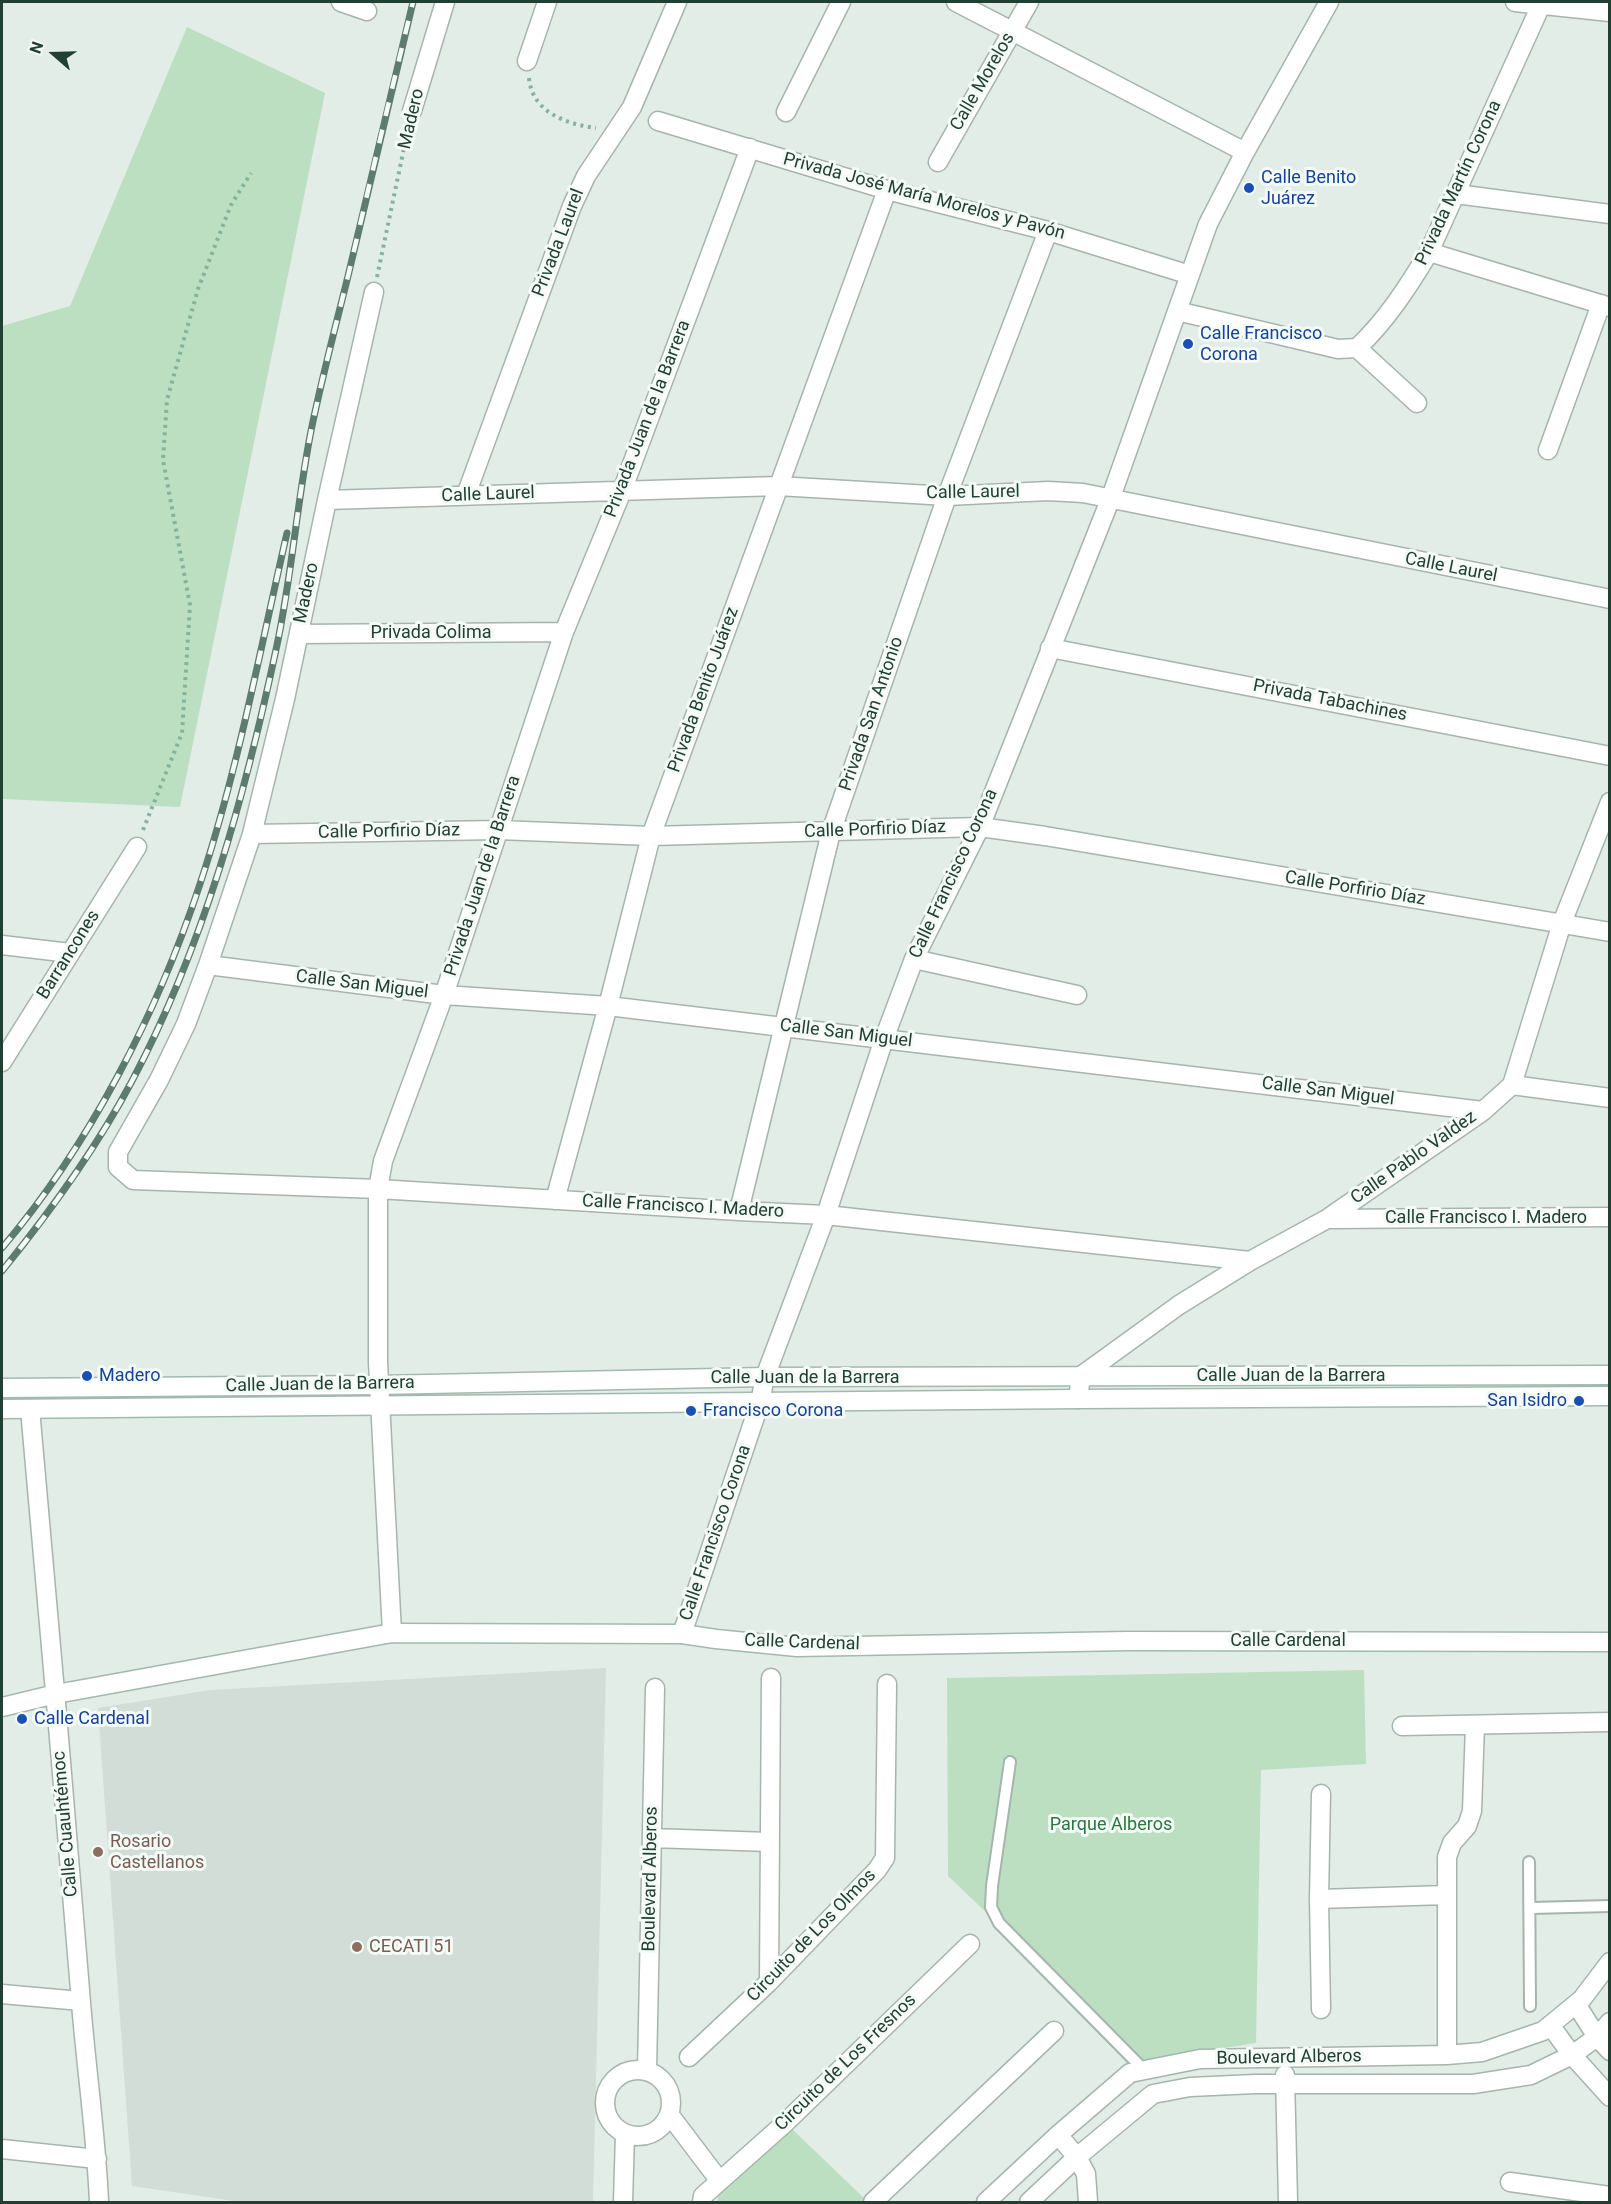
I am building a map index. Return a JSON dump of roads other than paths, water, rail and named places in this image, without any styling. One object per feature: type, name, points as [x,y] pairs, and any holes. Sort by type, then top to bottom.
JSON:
[{"type":"street","points":[[341,2],[367,11]]},
{"type":"street","name":"Madero","points":[[412,111],[445,2]]},
{"type":"street","points":[[527,61],[547,2]]},
{"type":"street","name":"Privada Laurel","points":[[466,495],[572,206],[586,176],[614,130],[632,107],[677,2]]},
{"type":"street","points":[[786,112],[841,2]]},
{"type":"street","points":[[956,2],[1245,152]]},
{"type":"street","name":"Calle Morelos","points":[[938,162],[1029,2]]},
{"type":"street","points":[[1515,2],[1610,12]]},
{"type":"street","name":"Calle Francisco Corona","points":[[682,1634],[760,1402],[765,1377],[826,1215],[884,1039],[914,959],[980,827],[1110,500],[1208,224],[1323,3]]},
{"type":"street","name":"Privada Martín Corona","points":[[1357,348],[1376,331],[1412,282],[1429,252],[1541,4]]},
{"type":"street","name":"Privada José María Morelos y Pavón","points":[[658,121],[887,190],[1048,231],[1190,274]]},
{"type":"street","name":"Privada Juan de la Barrera","points":[[392,1633],[379,1385],[378,1189],[387,1148],[444,995],[564,632],[622,490],[750,148]]},
{"type":"street","name":"Privada Benito Juárez","points":[[555,1200],[651,836],[887,190]]},
{"type":"street","points":[[1456,194],[1610,214]]},
{"type":"street","name":"Privada San Antonio","points":[[739,1211],[831,832],[947,496],[1048,231]]},
{"type":"street","points":[[1429,252],[1605,306],[1548,450]]},
{"type":"street","name":"Madero","points":[[118,1167],[118,1152],[159,1080],[186,1024],[252,834],[299,634],[374,292]]},
{"type":"street","points":[[1177,311],[1338,348],[1357,348],[1417,403]]},
{"type":"street","name":"Calle Laurel","points":[[327,500],[778,486],[947,496],[1048,491],[1083,493],[1610,599]]},
{"type":"street","name":"Privada Colima","points":[[299,634],[564,632]]},
{"type":"street","name":"Privada Tabachines","points":[[1050,648],[1610,756]]},
{"type":"street","points":[[1610,802],[1562,923],[1512,1085],[1610,1098]]},
{"type":"street","name":"Calle Porfirio Díaz","points":[[252,834],[499,830],[651,836],[980,827],[1045,836],[1610,932]]},
{"type":"street","name":"Barrancones","points":[[2,1062],[136,847]]},
{"type":"street","points":[[2,945],[70,953]]},
{"type":"street","points":[[914,959],[1077,995]]},
{"type":"street","name":"Calle San Miguel","points":[[208,965],[444,995],[608,1006],[784,1026],[1483,1111]]},
{"type":"street","name":"Calle Pablo Valdez","points":[[1081,1376],[1179,1305],[1250,1261],[1327,1219],[1483,1111],[1512,1085]]},
{"type":"street","name":"Calle Francisco I. Madero","points":[[118,1167],[133,1180],[378,1189],[826,1215],[1250,1261]]},
{"type":"street","name":"Calle Francisco I. Madero","points":[[1327,1219],[1610,1217]]},
{"type":"street","name":"Calle Juan de la Barrera","points":[[2,1388],[379,1385],[765,1377],[1610,1375]]},
{"type":"street","points":[[1078,1399],[1081,1376]]},
{"type":"street","name":"Calle Juan de la Barrera","points":[[2,1409],[1610,1396]]},
{"type":"street","name":"Calle Cuauhtémoc","points":[[30,1409],[99,2202]]},
{"type":"street","name":"Calle Cardenal","points":[[2,1707],[56,1694],[392,1633],[682,1634],[797,1647],[1128,1641],[1610,1642]]},
{"type":"street","name":"Circuito de Los Olmos","points":[[769,1982],[771,1678]]},
{"type":"street","name":"Circuito de Los Olmos","points":[[689,2057],[769,1982],[885,1858],[886,1684]]},
{"type":"street","name":"Boulevard Alberos","points":[[647,2070],[655,1688]]},
{"type":"street","points":[[1402,1726],[1610,1722]]},
{"type":"street","points":[[1447,2055],[1446,1895],[1448,1857],[1452,1843],[1467,1826],[1472,1811],[1475,1725]]},
{"type":"street","points":[[1321,2010],[1319,1899],[1322,1794]]},
{"type":"street","points":[[652,1838],[770,1842]]},
{"type":"street","points":[[1319,1899],[1446,1895]]},
{"type":"street","name":"Circuito de Los Fresnos","points":[[702,2202],[703,2196],[719,2180],[785,2123],[970,1944]]},
{"type":"street","name":"Boulevard Alberos","points":[[986,2202],[1058,2135],[1130,2073],[1200,2059],[1447,2055],[1482,2052],[1543,2031],[1582,1999],[1610,1962]]},
{"type":"street","points":[[2,1994],[81,2001]]},
{"type":"street","points":[[1576,2004],[1597,2037],[1610,2051]]},
{"type":"street","name":"Boulevard Alberos","points":[[1029,2202],[1077,2157],[1153,2094],[1190,2087],[1255,2084],[1473,2084],[1531,2075],[1572,2055],[1597,2037],[1610,2022]]},
{"type":"street","points":[[1550,2025],[1572,2055],[1610,2097]]},
{"type":"street","points":[[873,2202],[1054,2031]]},
{"type":"street","points":[[1285,2059],[1288,2202]]},
{"type":"street","points":[[636,2069],[647,2070],[657,2075],[670,2092],[669,2114],[664,2124],[656,2131],[646,2135],[625,2134],[615,2128],[608,2119],[604,2108],[604,2097],[608,2086],[615,2078],[636,2069]]},
{"type":"street","points":[[669,2114],[719,2180]]},
{"type":"street","points":[[623,2202],[625,2134]]},
{"type":"street","points":[[1058,2135],[1077,2157],[1086,2174],[1088,2202]]},
{"type":"street","points":[[2,2149],[97,2159]]},
{"type":"street","points":[[1510,2182],[1610,2196]]},
{"type":"lane","points":[[1010,1762],[992,1886],[992,1907],[999,1923],[1145,2070]]},
{"type":"lane","points":[[1529,1862],[1530,2006]]},
{"type":"lane","points":[[1531,1908],[1610,1906]]},
{"type":"railway","points":[[2,1271],[72,1179],[132,1081],[181,977],[220,869],[265,702],[287,592],[315,411],[413,2]]},
{"type":"railway","points":[[2,1248],[34,1208],[92,1122],[118,1076],[164,981],[200,884],[226,798],[287,533]]},
{"type":"place","name":"Calle Benito Juárez","points":[[1249,188]]},
{"type":"place","name":"Calle Francisco Corona","points":[[1188,344]]},
{"type":"place","name":"Madero","points":[[87,1376]]},
{"type":"place","name":"San Isidro","points":[[1579,1401]]},
{"type":"place","name":"Francisco Corona","points":[[691,1411]]},
{"type":"place","name":"Calle Cardenal","points":[[22,1719]]},
{"type":"place","name":"Rosario Castellanos","points":[[98,1852]]},
{"type":"place","name":"CECATI 51","points":[[357,1947]]},
{"type":"park label","name":"Parque Alberos","points":[[1111,1825]]}]
